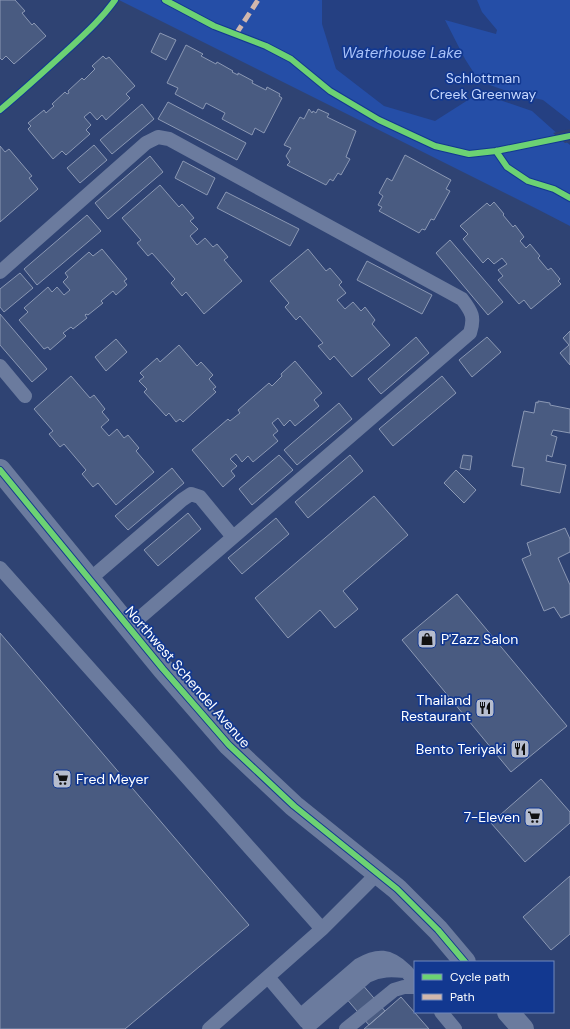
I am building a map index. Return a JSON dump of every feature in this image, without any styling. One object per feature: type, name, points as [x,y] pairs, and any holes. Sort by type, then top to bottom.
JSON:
[{"type":"street","name":"Northwest Schendel Avenue","points":[[0,470],[163,669],[229,745],[294,806],[378,872],[438,930],[464,961]]},
{"type":"street","points":[[509,1013],[523,1029]]},
{"type":"lane","points":[[0,272],[146,142],[158,137],[169,139],[462,299],[471,311],[473,323],[470,333],[129,627]]},
{"type":"lane","points":[[0,366],[25,396]]},
{"type":"lane","points":[[90,580],[182,500],[191,494],[200,497],[233,537]]},
{"type":"lane","points":[[0,568],[322,929]]},
{"type":"lane","points":[[209,1029],[322,929],[378,872]]},
{"type":"lane","points":[[268,977],[307,1023],[367,976],[378,971],[390,970],[411,976]]},
{"type":"lane","points":[[346,1029],[394,990],[404,987],[414,987]]},
{"type":"lane","points":[[442,1013],[455,1029]]},
{"type":"green space","name":"Schlottman Creek Greenway","points":[[119,0],[570,0],[570,226],[539,210]]},
{"type":"water","name":"Waterhouse Lake","points":[[322,0],[477,0],[482,12],[497,30],[496,34],[445,20],[465,59],[479,81],[512,93],[543,100],[570,121],[570,145],[532,111],[479,93],[435,121],[384,106],[336,69],[322,24]]},
{"type":"pier","points":[[570,129],[570,142],[565,143],[553,133]]},
{"type":"building","points":[[0,0],[15,0],[25,11],[22,13],[32,25],[34,23],[46,36],[14,64],[6,56],[2,60],[0,58]]},
{"type":"building","points":[[160,33],[176,40],[166,60],[151,52]]},
{"type":"building","points":[[186,45],[203,54],[201,56],[216,64],[217,62],[233,71],[232,72],[238,75],[238,73],[253,81],[252,83],[266,90],[267,87],[280,94],[279,96],[282,98],[264,133],[255,128],[252,135],[222,119],[225,113],[206,103],[203,109],[175,94],[178,88],[167,83]]},
{"type":"building","points":[[103,56],[106,59],[109,57],[135,86],[126,94],[130,98],[106,120],[102,115],[97,120],[90,112],[84,117],[91,125],[86,130],[90,134],[66,155],[62,151],[53,159],[28,129],[31,126],[28,123],[44,110],[46,113],[54,106],[52,104],[65,92],[67,94],[69,93],[68,91],[82,78],[84,80],[95,69],[92,66]]},
{"type":"building","points":[[168,102],[246,143],[237,160],[158,119]]},
{"type":"building","points":[[142,104],[154,119],[112,154],[100,140]]},
{"type":"building","points":[[309,109],[312,113],[313,111],[316,113],[318,109],[329,114],[327,117],[356,131],[346,157],[350,159],[341,175],[338,173],[333,181],[330,179],[326,185],[287,165],[290,162],[286,156],[291,148],[284,145],[300,117],[304,119]]},
{"type":"building","points":[[94,145],[107,160],[80,183],[67,168]]},
{"type":"building","points":[[0,146],[5,152],[9,149],[32,176],[29,178],[38,189],[0,222]]},
{"type":"building","points":[[405,155],[451,180],[446,189],[450,191],[434,220],[431,219],[425,230],[422,229],[419,233],[379,211],[382,207],[378,205],[383,196],[379,193],[387,178],[392,181]]},
{"type":"building","points":[[150,156],[163,172],[108,219],[95,203]]},
{"type":"building","points":[[183,161],[215,178],[207,195],[175,178]]},
{"type":"building","points":[[160,185],[179,207],[182,204],[194,218],[190,221],[198,229],[190,236],[197,245],[205,238],[213,247],[217,244],[228,257],[224,260],[242,281],[204,314],[186,292],[182,296],[171,283],[175,279],[152,253],[148,256],[137,243],[141,240],[122,218]]},
{"type":"building","points":[[226,192],[299,229],[290,246],[217,208]]},
{"type":"building","points":[[494,202],[513,227],[515,225],[524,237],[520,241],[526,248],[530,244],[540,256],[538,258],[548,270],[551,268],[560,279],[558,281],[561,284],[531,309],[524,300],[519,304],[498,280],[503,276],[498,270],[507,264],[502,258],[494,264],[488,258],[483,263],[463,239],[468,234],[460,226],[487,203],[490,206]]},
{"type":"building","points":[[87,215],[101,231],[37,285],[24,269]]},
{"type":"building","points":[[450,240],[503,302],[488,315],[436,253]]},
{"type":"building","points":[[102,249],[127,279],[124,281],[127,285],[116,295],[113,291],[101,301],[103,303],[88,315],[85,315],[87,318],[73,329],[71,327],[63,333],[66,336],[50,350],[48,347],[44,349],[19,320],[28,312],[24,308],[48,287],[52,292],[57,287],[64,295],[70,290],[63,282],[68,277],[65,273],[89,252],[93,256]]},
{"type":"building","points":[[308,249],[326,271],[330,268],[342,282],[339,285],[346,293],[337,300],[345,309],[353,302],[361,311],[365,307],[375,320],[372,324],[390,345],[352,377],[334,356],[330,360],[318,346],[323,343],[300,316],[296,320],[285,307],[289,303],[270,281]]},
{"type":"building","points":[[367,261],[432,295],[422,314],[357,280]]},
{"type":"building","points":[[20,273],[33,288],[4,312],[0,307],[0,289]]},
{"type":"building","points":[[0,314],[47,369],[32,382],[0,345]]},
{"type":"building","points":[[570,331],[570,365],[560,353],[569,345],[563,338]]},
{"type":"building","points":[[416,337],[429,353],[381,394],[368,379]]},
{"type":"building","points":[[487,337],[501,352],[472,377],[459,360]]},
{"type":"building","points":[[116,339],[127,352],[106,371],[95,357]]},
{"type":"building","points":[[179,345],[197,366],[201,362],[213,375],[209,379],[216,387],[213,389],[216,392],[183,422],[180,419],[176,422],[169,413],[166,416],[144,392],[147,389],[139,381],[144,377],[140,373],[157,358],[160,362]]},
{"type":"building","points":[[295,361],[322,393],[314,400],[319,406],[295,426],[290,420],[284,426],[278,418],[272,423],[278,431],[273,435],[278,441],[253,462],[248,456],[242,462],[236,454],[230,459],[237,466],[231,471],[235,476],[223,487],[192,450],[228,419],[230,421],[240,413],[238,410],[269,383],[272,386],[282,376],[281,374]]},
{"type":"building","points":[[71,376],[90,398],[94,395],[105,409],[102,412],[109,420],[101,427],[109,436],[117,429],[124,438],[128,435],[139,448],[136,451],[154,472],[116,505],[98,483],[93,487],[82,474],[86,470],[64,444],[60,447],[49,434],[53,431],[34,409]]},
{"type":"building","points":[[442,376],[456,393],[393,446],[379,429]]},
{"type":"building","points":[[538,401],[570,409],[570,433],[553,430],[551,435],[557,437],[552,457],[547,455],[546,461],[566,465],[560,493],[521,485],[524,468],[512,466],[524,411],[534,413],[536,402],[538,403]]},
{"type":"building","points":[[339,403],[352,419],[297,465],[284,450]]},
{"type":"building","points":[[279,455],[293,470],[252,505],[239,489]]},
{"type":"building","points":[[350,455],[363,471],[308,518],[295,502]]},
{"type":"building","points":[[463,455],[472,456],[470,470],[460,468]]},
{"type":"building","points":[[172,468],[184,483],[128,530],[115,516]]},
{"type":"building","points":[[456,470],[476,490],[464,503],[444,483]]},
{"type":"building","points":[[374,496],[408,535],[343,591],[358,609],[335,628],[320,610],[288,638],[255,598]]},
{"type":"building","points":[[188,513],[201,529],[158,566],[144,550]]},
{"type":"building","points":[[276,518],[289,534],[242,574],[228,558]]},
{"type":"building","points":[[565,528],[570,539],[570,552],[558,558],[570,585],[570,614],[561,618],[554,607],[544,611],[522,559],[531,555],[527,543]]},
{"type":"building","points":[[457,594],[567,726],[511,772],[402,640]]},
{"type":"building","name":"Fred Meyer","points":[[0,633],[249,925],[125,1029],[0,1029]]},
{"type":"building","name":"7-Eleven","points":[[541,779],[570,812],[570,823],[525,862],[491,823]]},
{"type":"building","points":[[570,876],[570,934],[551,950],[523,917]]},
{"type":"building","points":[[349,969],[385,1011],[369,1025],[333,983]]},
{"type":"building","points":[[401,997],[429,1029],[364,1029]]},
{"type":"marked path","points":[[236,34],[258,0]]},
{"type":"cycle path","points":[[0,110],[84,34],[115,0]]},
{"type":"cycle path","points":[[165,0],[214,26],[266,46],[291,59],[330,91],[379,120],[435,146],[469,154],[496,151],[570,136]]},
{"type":"cycle path","points":[[496,151],[507,167],[528,181],[554,189],[570,198]]},
{"type":"cycle path","points":[[0,470],[163,669],[229,745],[294,806],[397,889],[438,930],[464,961]]},
{"type":"place","name":"P'Zazz Salon","points":[[427,639]]},
{"type":"place","name":"Thailand Restaurant","points":[[485,708]]},
{"type":"place","name":"Bento Teriyaki","points":[[520,749]]},
{"type":"place","name":"Fred Meyer","points":[[62,779]]},
{"type":"place","name":"7-Eleven","points":[[534,817]]}]
